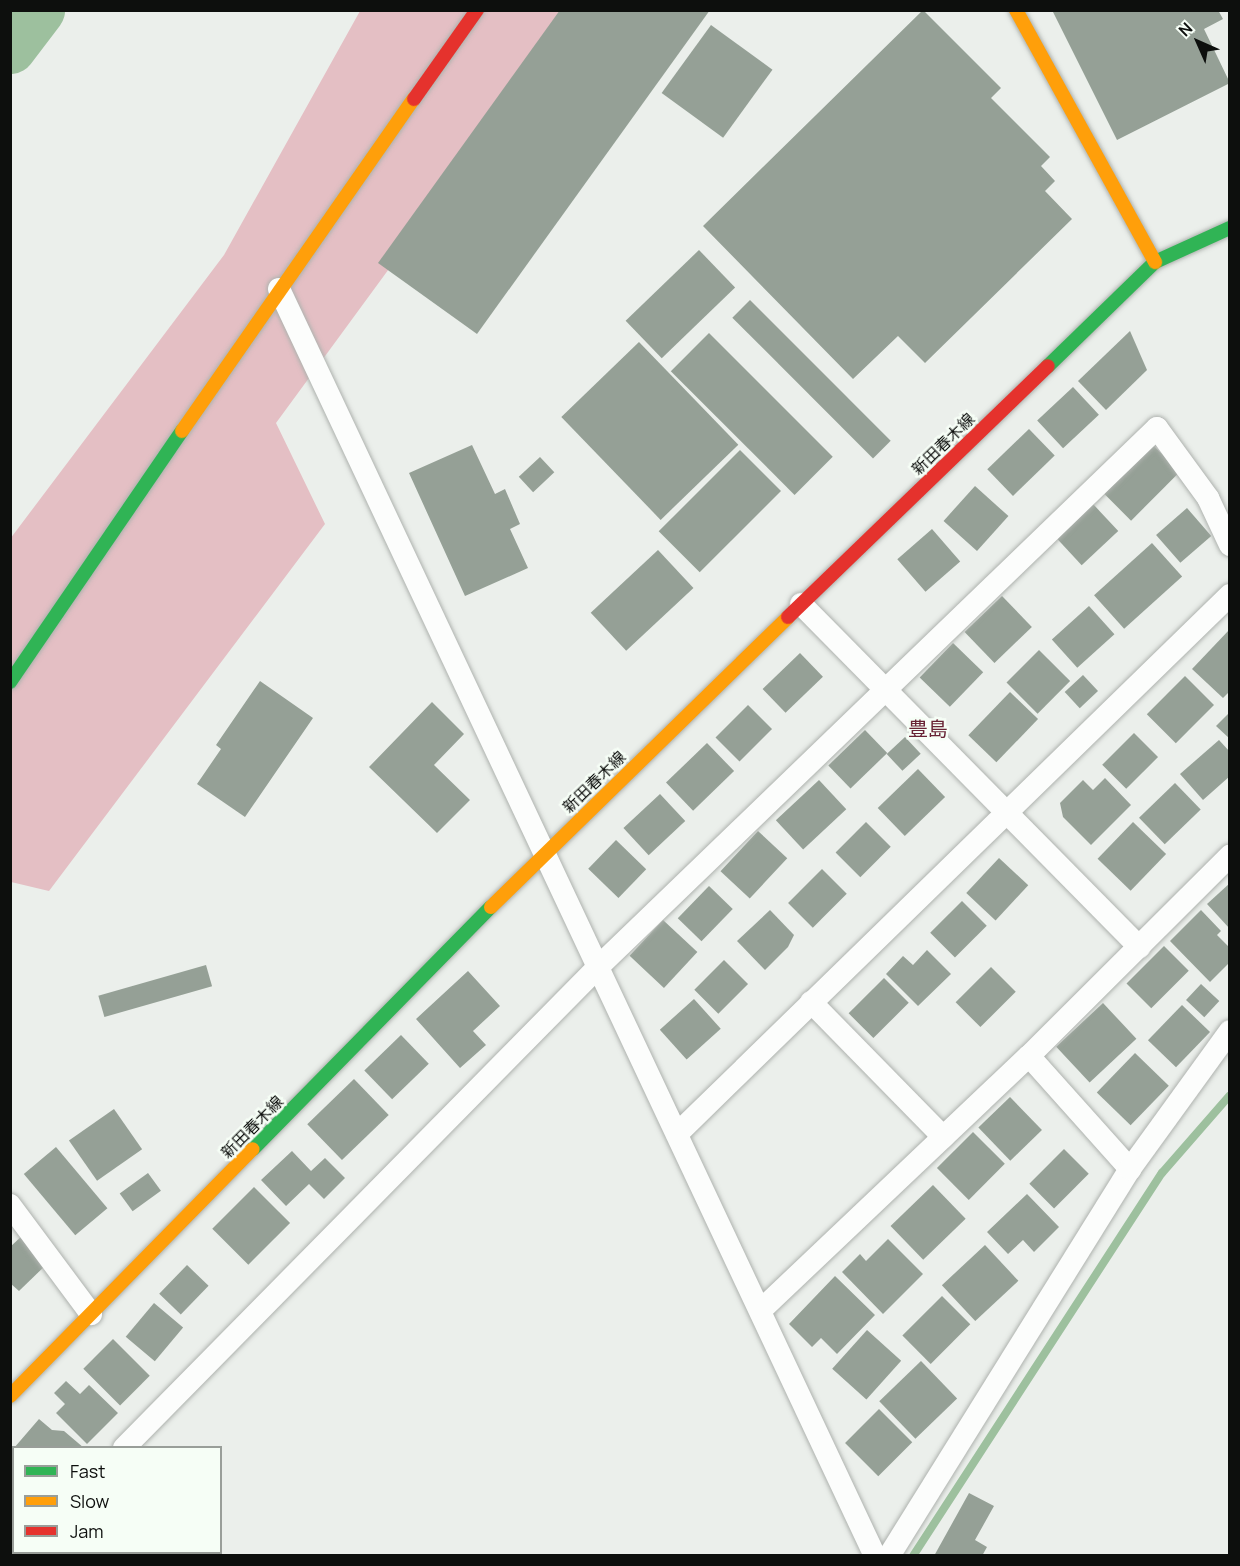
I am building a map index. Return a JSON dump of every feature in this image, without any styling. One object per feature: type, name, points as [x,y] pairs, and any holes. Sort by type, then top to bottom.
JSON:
[{"type":"main road","points":[[10,682],[279,289],[477,10]]},
{"type":"main road","points":[[1016,10],[1155,262]]},
{"type":"main road","name":"新田春木線","points":[[10,1396],[542,855],[1155,262],[1230,228]]},
{"type":"street","points":[[279,289],[542,855],[761,1310],[875,1556]]},
{"type":"street","points":[[126,1446],[597,968],[1157,428],[1208,498],[1230,545]]},
{"type":"street","points":[[677,1134],[1230,595]]},
{"type":"street","points":[[801,604],[1139,947]]},
{"type":"street","points":[[761,1310],[1029,1056],[1230,856]]},
{"type":"street","points":[[812,1002],[944,1137]]},
{"type":"street","points":[[889,1556],[1130,1169],[1230,1031]]},
{"type":"street","points":[[1029,1056],[1130,1169]]},
{"type":"street","points":[[10,1205],[91,1314]]},
{"type":"shaded area","points":[[360,11],[578,11],[276,423],[325,524],[49,891],[11,882],[10,539],[224,255]]},
{"type":"building","points":[[560,10],[710,10],[477,334],[378,263]]},
{"type":"building","points":[[923,10],[1001,88],[991,98],[1050,157],[1041,166],[1055,181],[1045,191],[1072,219],[925,363],[898,336],[853,379],[703,226]]},
{"type":"building","points":[[1052,10],[1218,10],[1223,19],[1204,29],[1230,83],[1117,140]]},
{"type":"building","points":[[711,25],[772,70],[723,138],[662,93]]},
{"type":"building","points":[[699,250],[735,287],[662,358],[626,321]]},
{"type":"building","points":[[750,300],[891,441],[873,458],[732,318]]},
{"type":"building","points":[[1130,331],[1147,370],[1106,410],[1078,381]]},
{"type":"building","points":[[709,333],[833,457],[795,495],[671,371]]},
{"type":"building","points":[[639,342],[738,445],[661,520],[561,417]]},
{"type":"building","points":[[1073,387],[1099,415],[1063,448],[1037,420]]},
{"type":"building","points":[[1029,429],[1055,456],[1013,496],[987,469]]},
{"type":"building","points":[[472,445],[495,494],[505,489],[520,524],[510,529],[528,568],[465,596],[409,473]]},
{"type":"building","points":[[1153,445],[1180,472],[1131,521],[1104,494]]},
{"type":"building","points":[[740,450],[781,491],[700,572],[659,531]]},
{"type":"building","points":[[540,457],[554,472],[533,492],[519,477]]},
{"type":"building","points":[[975,486],[1008,516],[977,551],[944,521]]},
{"type":"building","points":[[1093,504],[1118,531],[1082,565],[1056,538]]},
{"type":"building","points":[[1187,508],[1211,536],[1180,563],[1156,535]]},
{"type":"building","points":[[932,529],[960,561],[925,592],[897,559]]},
{"type":"building","points":[[1152,543],[1182,576],[1124,629],[1094,595]]},
{"type":"building","points":[[658,550],[693,588],[626,651],[591,613]]},
{"type":"building","points":[[1002,596],[1032,627],[994,663],[965,632]]},
{"type":"building","points":[[1089,606],[1114,634],[1077,668],[1052,639]]},
{"type":"building","points":[[1230,629],[1230,691],[1223,698],[1192,669]]},
{"type":"building","points":[[953,643],[983,672],[950,707],[920,678]]},
{"type":"building","points":[[1039,650],[1070,681],[1038,714],[1006,683]]},
{"type":"building","points":[[800,653],[823,677],[786,713],[763,689]]},
{"type":"building","points":[[1083,675],[1098,691],[1080,708],[1065,692]]},
{"type":"building","points":[[1185,676],[1214,705],[1176,743],[1147,714]]},
{"type":"building","points":[[260,681],[313,718],[245,817],[197,784],[221,749],[216,745]]},
{"type":"building","points":[[1010,692],[1038,719],[996,762],[968,735]]},
{"type":"building","points":[[432,702],[464,734],[434,765],[470,800],[437,833],[369,767]]},
{"type":"building","points":[[748,705],[772,729],[740,762],[715,738]]},
{"type":"building","points":[[1230,712],[1230,739],[1216,726]]},
{"type":"building","points":[[865,730],[887,753],[851,788],[828,765]]},
{"type":"building","points":[[1134,733],[1158,757],[1126,789],[1102,765]]},
{"type":"building","points":[[905,737],[921,754],[902,771],[887,754]]},
{"type":"building","points":[[1219,740],[1230,752],[1230,776],[1203,800],[1180,774]]},
{"type":"building","points":[[707,743],[734,771],[693,811],[666,783]]},
{"type":"building","points":[[918,769],[945,797],[905,836],[878,808]]},
{"type":"building","points":[[1105,778],[1131,805],[1091,845],[1063,817],[1060,803],[1083,780],[1093,790]]},
{"type":"building","points":[[819,780],[846,809],[803,849],[776,820]]},
{"type":"building","points":[[1175,783],[1201,810],[1165,844],[1139,818]]},
{"type":"building","points":[[660,794],[685,821],[649,855],[623,828]]},
{"type":"building","points":[[866,822],[891,847],[860,877],[836,852]]},
{"type":"building","points":[[1133,822],[1166,854],[1131,891],[1098,859]]},
{"type":"building","points":[[758,831],[787,858],[750,899],[720,871]]},
{"type":"building","points":[[616,840],[646,869],[618,898],[588,869]]},
{"type":"building","points":[[999,858],[1028,885],[996,920],[966,893]]},
{"type":"building","points":[[822,869],[847,894],[813,928],[788,903]]},
{"type":"building","points":[[1230,883],[1230,929],[1207,904]]},
{"type":"building","points":[[709,886],[733,909],[701,941],[678,918]]},
{"type":"building","points":[[962,901],[987,926],[955,958],[930,933]]},
{"type":"building","points":[[770,910],[794,935],[788,947],[765,970],[737,941]]},
{"type":"building","points":[[1201,910],[1221,931],[1217,935],[1230,948],[1230,962],[1210,982],[1170,941]]},
{"type":"building","points":[[663,920],[697,952],[664,988],[630,956]]},
{"type":"building","points":[[1164,946],[1189,971],[1151,1008],[1127,983]]},
{"type":"building","points":[[927,950],[951,974],[918,1006],[886,974],[903,956],[913,965]]},
{"type":"building","points":[[724,960],[748,984],[718,1014],[694,990]]},
{"type":"building","points":[[206,965],[212,986],[104,1017],[98,996]]},
{"type":"building","points":[[991,967],[1016,992],[980,1027],[956,1002]]},
{"type":"building","points":[[468,971],[500,1006],[473,1031],[486,1045],[460,1068],[416,1019]]},
{"type":"building","points":[[884,978],[909,1003],[873,1038],[849,1013]]},
{"type":"building","points":[[1201,984],[1219,1001],[1204,1017],[1186,1000]]},
{"type":"building","points":[[694,999],[721,1029],[687,1060],[660,1030]]},
{"type":"building","points":[[1103,1003],[1136,1039],[1090,1082],[1056,1047]]},
{"type":"building","points":[[1182,1005],[1210,1032],[1176,1067],[1148,1040]]},
{"type":"building","points":[[401,1035],[429,1064],[392,1099],[364,1070]]},
{"type":"building","points":[[1135,1053],[1169,1086],[1131,1125],[1097,1093]]},
{"type":"building","points":[[354,1079],[389,1115],[342,1160],[307,1124]]},
{"type":"building","points":[[1010,1097],[1042,1130],[1010,1161],[978,1128]]},
{"type":"building","points":[[114,1109],[142,1149],[97,1181],[69,1141]]},
{"type":"building","points":[[973,1132],[1005,1164],[969,1200],[937,1168]]},
{"type":"building","points":[[56,1147],[107,1208],[75,1235],[24,1174]]},
{"type":"building","points":[[1064,1149],[1089,1174],[1054,1208],[1029,1184]]},
{"type":"building","points":[[292,1151],[311,1171],[325,1158],[345,1178],[324,1199],[309,1184],[286,1206],[261,1180]]},
{"type":"building","points":[[148,1173],[161,1191],[133,1211],[120,1194]]},
{"type":"building","points":[[933,1185],[966,1219],[923,1260],[891,1226]]},
{"type":"building","points":[[254,1187],[290,1223],[248,1265],[212,1229]]},
{"type":"building","points":[[1027,1194],[1059,1227],[1034,1252],[1023,1240],[1008,1254],[987,1232]]},
{"type":"building","points":[[23,1235],[49,1262],[19,1291],[10,1283],[10,1247]]},
{"type":"building","points":[[888,1239],[923,1274],[883,1314],[842,1272],[860,1254],[866,1261]]},
{"type":"building","points":[[985,1245],[1018,1281],[975,1321],[942,1285]]},
{"type":"building","points":[[187,1265],[209,1286],[181,1315],[159,1294]]},
{"type":"building","points":[[835,1276],[875,1315],[837,1354],[821,1338],[812,1347],[789,1324]]},
{"type":"building","points":[[942,1296],[970,1324],[931,1364],[902,1336]]},
{"type":"building","points":[[154,1303],[183,1327],[155,1361],[126,1337]]},
{"type":"building","points":[[867,1330],[901,1361],[866,1399],[832,1369]]},
{"type":"building","points":[[113,1339],[150,1376],[120,1405],[83,1369]]},
{"type":"building","points":[[921,1361],[957,1398],[915,1439],[879,1401]]},
{"type":"building","points":[[66,1381],[80,1394],[89,1385],[118,1413],[87,1444],[56,1413],[65,1404],[54,1393]]},
{"type":"building","points":[[879,1409],[912,1442],[878,1476],[845,1443]]},
{"type":"building","points":[[39,1419],[52,1430],[64,1431],[82,1446],[16,1446]]},
{"type":"building","points":[[12,1471],[12,1522],[10,1520]]},
{"type":"building","points":[[969,1493],[994,1506],[975,1540],[987,1547],[982,1556],[934,1556]]},
{"type":"building","points":[[82,1554],[144,1554],[144,1556],[82,1556]]},
{"type":"waterway","points":[[10,48],[39,10]]},
{"type":"waterway","points":[[913,1556],[1162,1173],[1230,1095]]},
{"type":"traffic: fast","points":[[1048,366],[1155,262],[1230,228]]},
{"type":"traffic: fast","points":[[10,682],[182,431]]},
{"type":"traffic: fast","points":[[253,1149],[491,907]]},
{"type":"traffic: slow","points":[[1016,10],[1155,262]]},
{"type":"traffic: slow","points":[[182,431],[414,99]]},
{"type":"traffic: slow","points":[[491,907],[788,617]]},
{"type":"traffic: slow","points":[[10,1396],[253,1149]]},
{"type":"traffic: jam","points":[[414,99],[477,10]]},
{"type":"traffic: jam","points":[[788,617],[1048,366]]},
{"type":"district","name":"豊島","points":[[928,728]]}]
